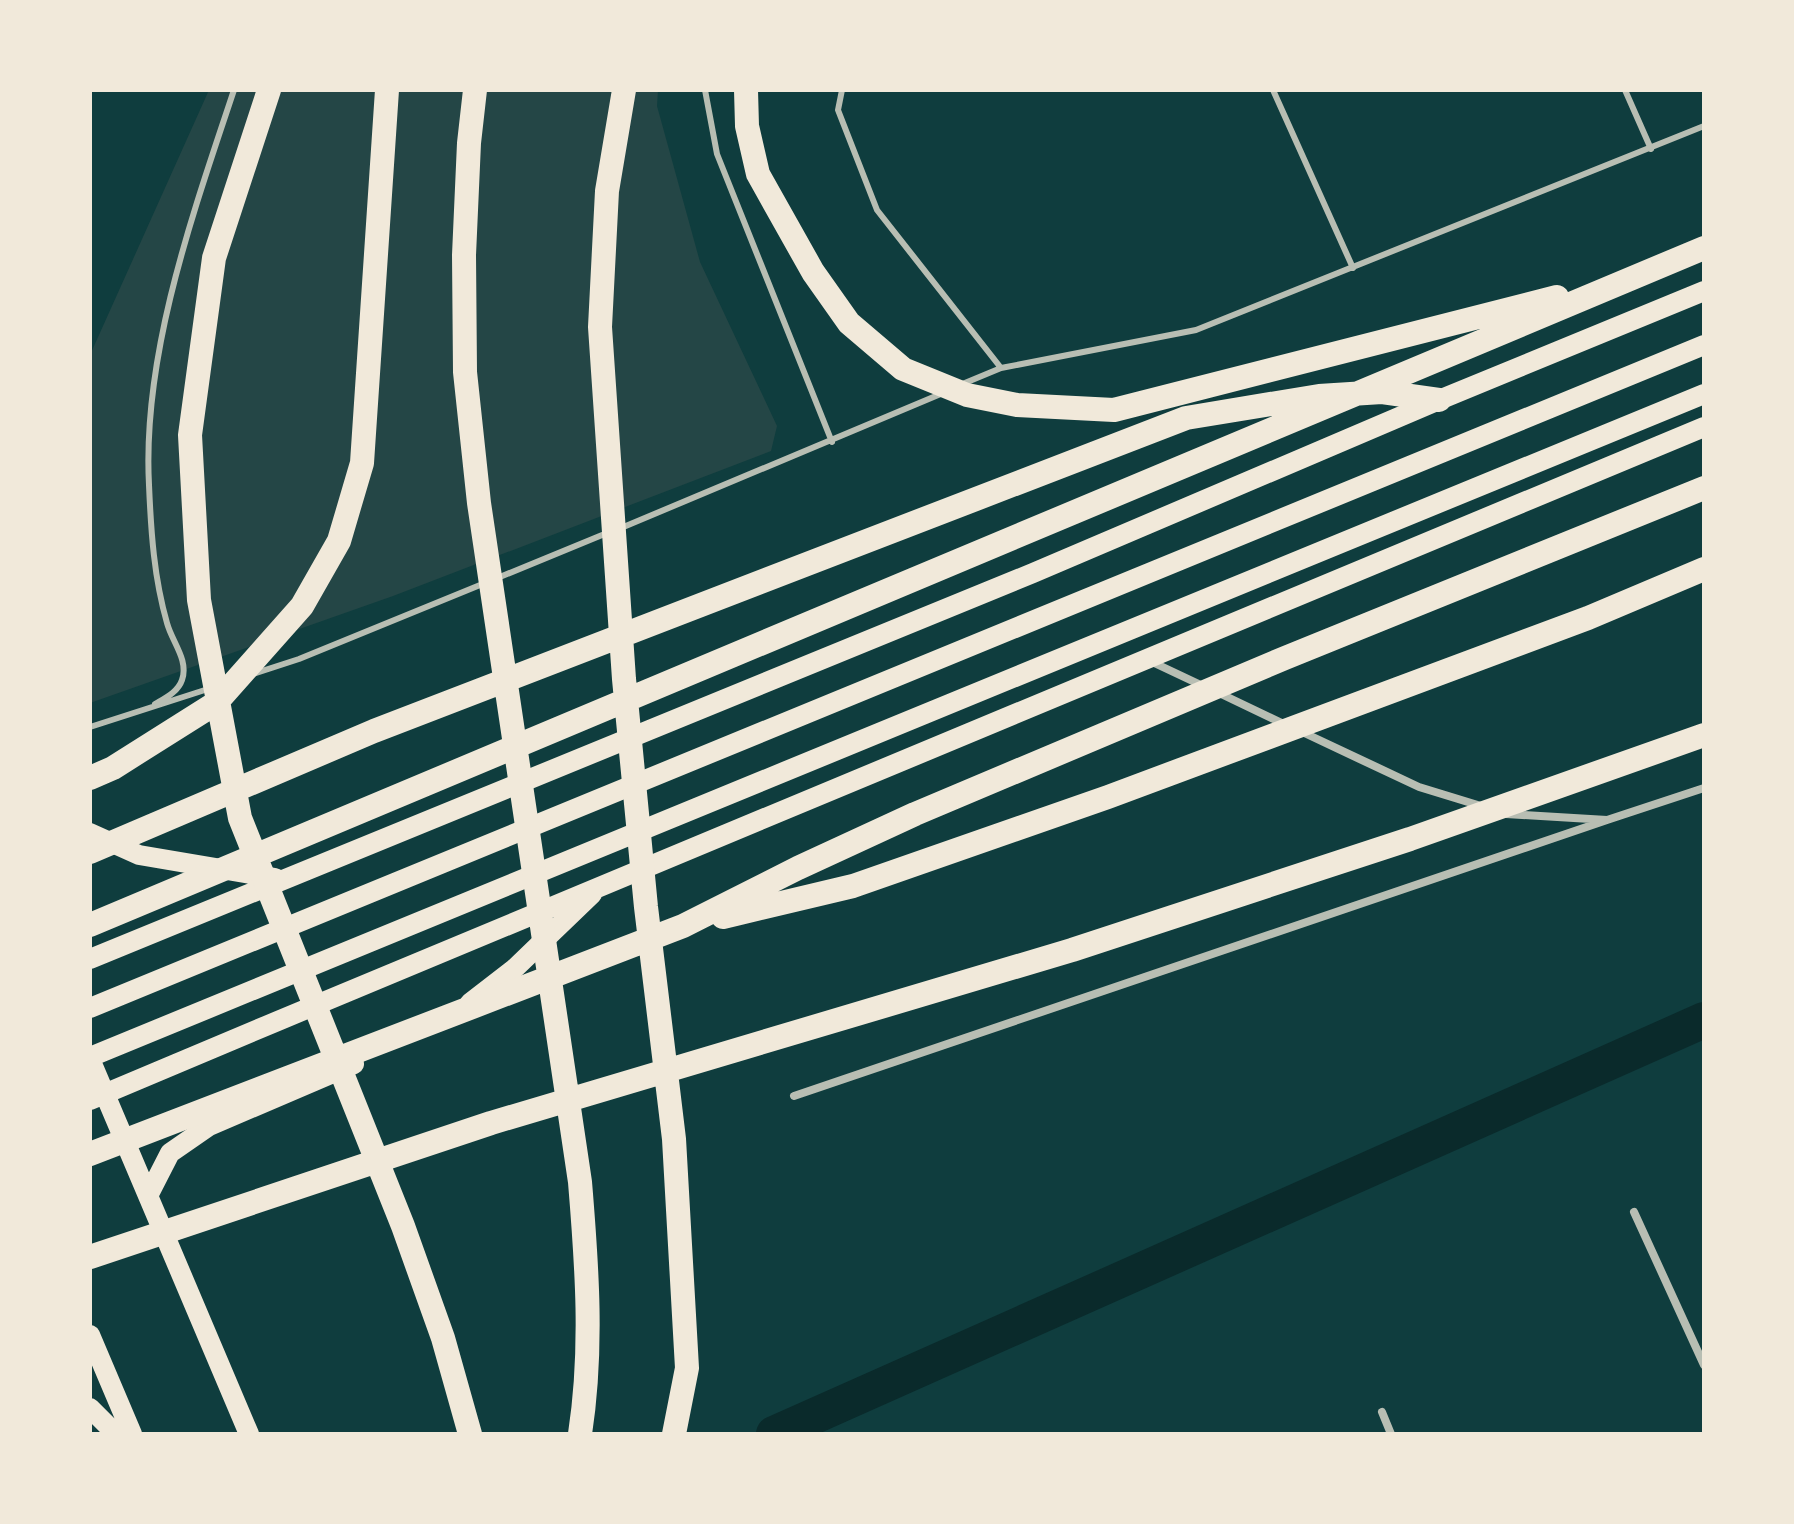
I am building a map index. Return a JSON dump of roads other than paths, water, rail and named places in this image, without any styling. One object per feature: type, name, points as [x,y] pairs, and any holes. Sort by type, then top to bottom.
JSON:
[{"type":"highway","points":[[269,90],[214,258],[190,435],[199,600],[240,818],[403,1226],[443,1338],[470,1434]]},
{"type":"highway","points":[[90,778],[113,768],[216,703],[302,606],[339,541],[362,463],[387,90]]},
{"type":"highway","points":[[380,165],[400,90]]},
{"type":"highway","points":[[475,90],[469,143],[464,255],[465,372],[479,503],[580,1182],[588,1288],[587,1392],[580,1434]]},
{"type":"highway","points":[[624,90],[607,191],[600,327],[624,679],[646,907],[674,1139],[687,1368],[674,1434]]},
{"type":"highway","points":[[746,90],[747,126],[758,174],[813,272],[849,323],[903,369],[967,395],[1017,405],[1114,410],[1638,276]]},
{"type":"highway","points":[[90,925],[1704,248]]},
{"type":"highway","points":[[90,852],[374,731],[1186,418],[1319,396],[1382,392],[1439,400]]},
{"type":"highway","points":[[90,1154],[683,926],[915,814],[1285,658],[1704,488]]},
{"type":"highway","points":[[683,926],[853,886],[1108,797],[1588,618],[1704,569]]},
{"type":"highway","points":[[90,1257],[491,1123],[1072,950],[1410,839],[1704,735]]},
{"type":"main road","points":[[90,959],[1033,573],[1704,291]]},
{"type":"main road","points":[[90,1008],[1704,345]]},
{"type":"main road","points":[[249,1434],[149,1194],[97,1097],[90,1058],[1704,394]]},
{"type":"main road","points":[[97,1097],[1704,427]]},
{"type":"main road","points":[[90,833],[139,855],[283,880]]},
{"type":"main road","points":[[149,1194],[170,1153],[209,1126],[416,1038],[470,1003],[514,969],[601,886]]},
{"type":"main road","points":[[90,1335],[132,1434]]},
{"type":"main road","points":[[90,1408],[116,1434]]},
{"type":"street","points":[[1149,660],[1419,787],[1505,814],[1607,820]]},
{"type":"street","points":[[794,1096],[1704,788]]},
{"type":"street","points":[[1634,1212],[1704,1365]]},
{"type":"street","points":[[1382,1412],[1391,1434]]},
{"type":"lane","points":[[145,709],[173,693],[182,682],[184,664],[168,627],[158,589],[152,546],[147,450],[160,346],[198,199],[234,90]]},
{"type":"lane","points":[[705,90],[717,154],[832,442]]},
{"type":"lane","points":[[842,90],[838,110],[877,210],[1001,368]]},
{"type":"lane","points":[[1273,90],[1353,268]]},
{"type":"lane","points":[[1625,90],[1651,149]]},
{"type":"lane","points":[[90,727],[299,659],[832,442],[1001,368],[1196,330],[1704,126]]},
{"type":"waterway","points":[[774,1434],[1704,1020]]}]
